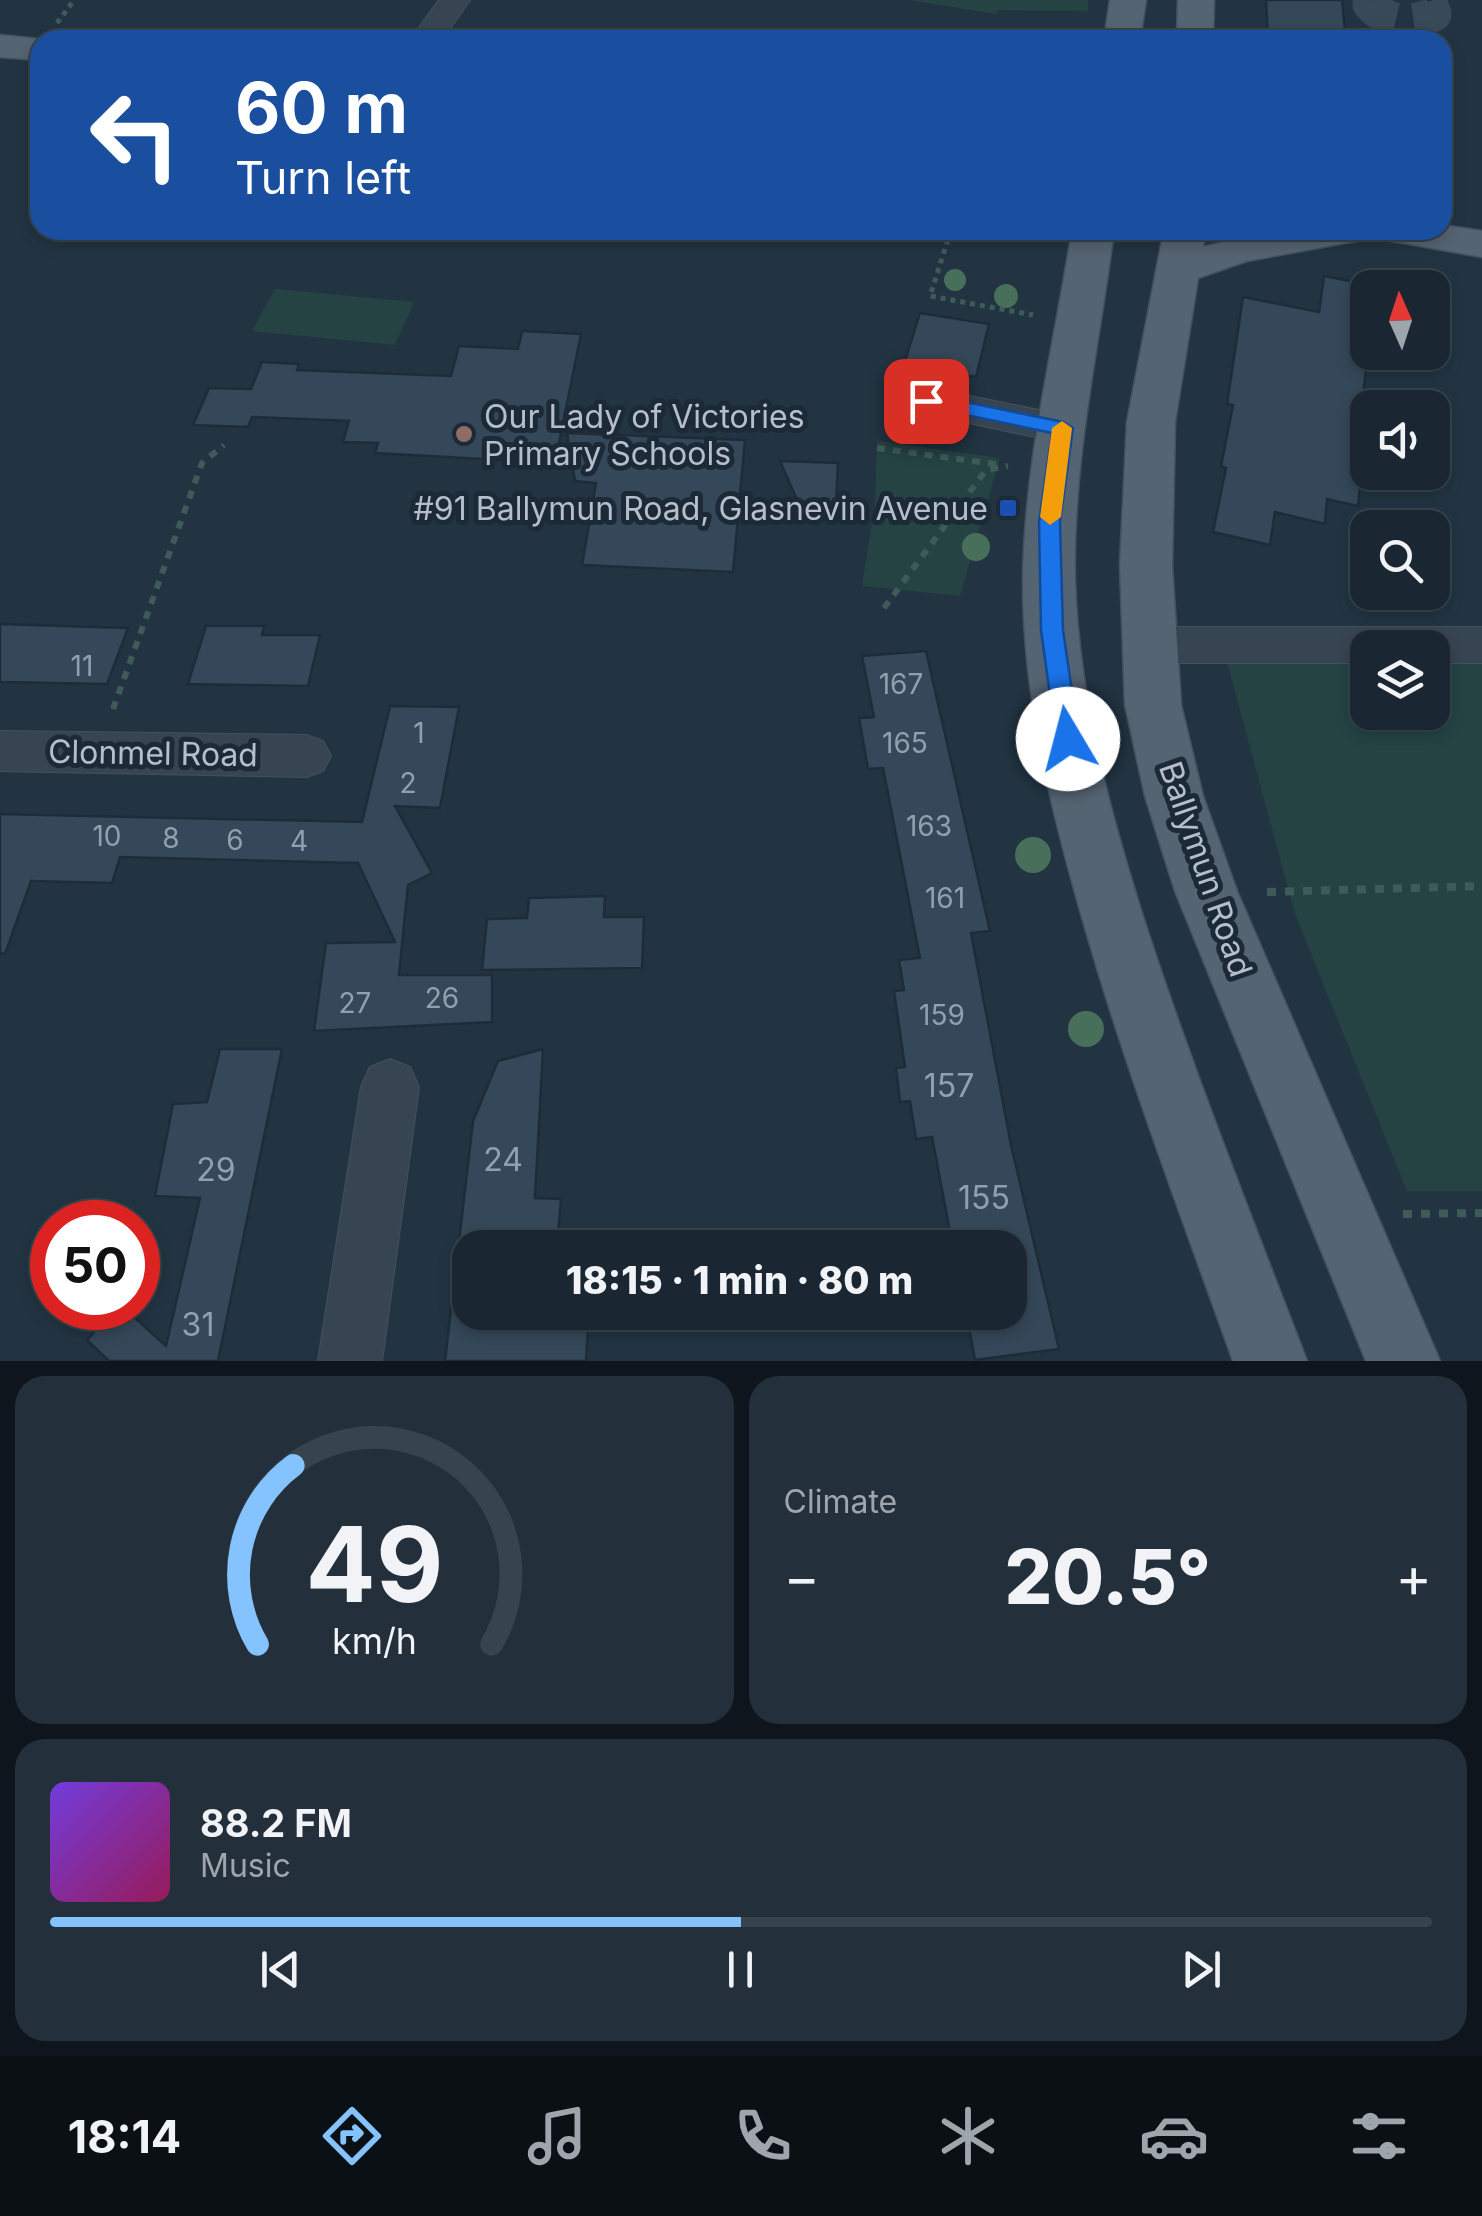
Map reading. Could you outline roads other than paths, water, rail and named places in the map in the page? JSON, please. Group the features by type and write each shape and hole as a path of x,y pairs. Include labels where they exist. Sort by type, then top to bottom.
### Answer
{"main road":[{"path":"1124,30 1128,0"},
{"path":"1195,30 1196,0"},
{"path":"0,46 30,41"},
{"path":"1452,238 1482,244"},
{"path":"1091,240 1050,522 1051,609 1072,757 1101,886 1167,1082 1270,1361"},
{"path":"1182,250 1238,249 1292,240"},
{"name":"Ballymun Road","path":"1182,250 1151,422 1148,645 1153,704 1174,796 1206,890 1403,1361"}],"street":[{"path":"434,30 456,0"},
{"path":"926,401 1063,428"},
{"path":"1148,645 1482,645"},
{"name":"Clonmel Road","path":"0,751 306,756"},
{"path":"350,1361 390,1088"}],"tunnel":[{"path":"1371,0 1377,11 1400,21 1434,14 1429,0"}],"place":[{"name":"Our Lady of Victories Primary Schools","path":"464,434"},
{"name":"#91 Ballymun Road, Glasnevin Avenue","path":"1008,508"}]}
